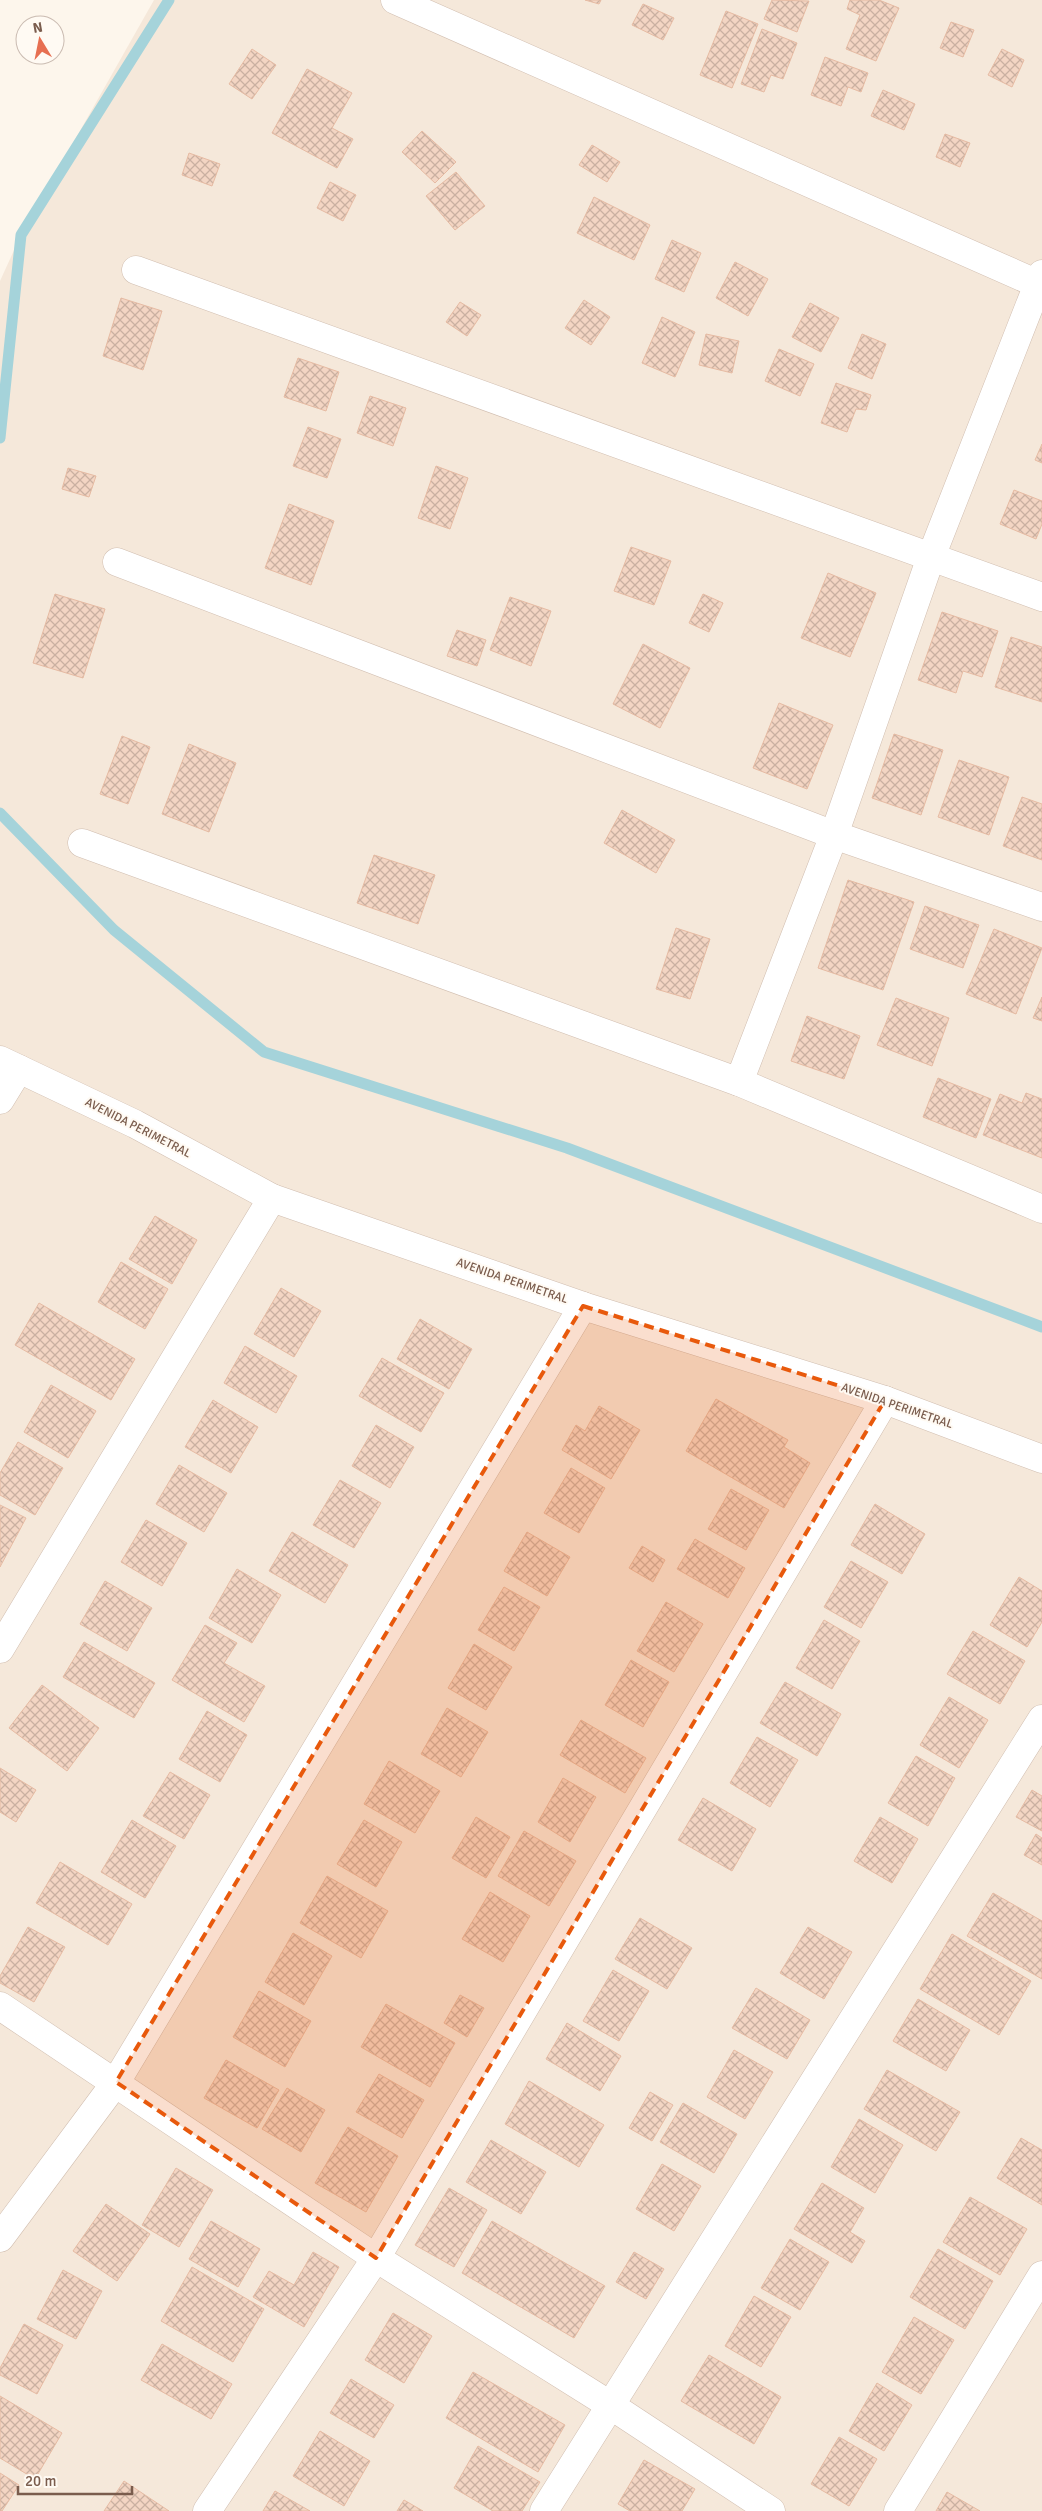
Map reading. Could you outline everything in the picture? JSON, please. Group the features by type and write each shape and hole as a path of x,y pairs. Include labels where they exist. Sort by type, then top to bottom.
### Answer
{"street":[{"path":"395,0 1040,279 931,557 834,835 739,1082"},
{"path":"136,270 1042,597"},
{"path":"117,562 834,835 1042,907"},
{"path":"82,843 739,1082 1042,1209"},
{"path":"0,1100 10,1064"},
{"name":"AVENIDA PERIMETRAL","path":"10,1064 135,1124 272,1198 583,1306 885,1400 1042,1460"},
{"path":"0,1650 272,1198"},
{"path":"0,2238 116,2082 583,1306"},
{"path":"207,2511 376,2258 885,1400"},
{"path":"544,2511 1042,1719"},
{"path":"0,2006 376,2258 610,2405 771,2511"},
{"path":"898,2511 1042,2275"}],"highlighted area":[{"path":"583,1306 885,1400 376,2258 116,2082"}],"shaded area":[{"path":"154,0 1042,0 1042,2511 0,2511 0,281 21,235"}],"building":[{"path":"585,0 601,0 599,4"},
{"path":"772,0 809,1 797,32 764,19"},
{"path":"850,0 879,0 899,8 876,61 846,49 860,15 847,9"},
{"path":"643,4 674,18 663,40 632,25"},
{"path":"726,11 758,24 732,88 700,75"},
{"path":"951,22 974,30 963,57 940,48"},
{"path":"762,29 797,43 783,79 771,75 764,92 741,84"},
{"path":"252,49 276,65 252,99 229,84"},
{"path":"1002,49 1024,60 1012,87 988,75"},
{"path":"825,57 868,73 861,92 848,87 841,106 811,95"},
{"path":"307,69 352,93 332,128 353,139 337,168 272,133"},
{"path":"883,90 915,104 904,130 871,116"},
{"path":"422,131 456,162 435,183 402,152"},
{"path":"945,134 970,143 960,167 936,157"},
{"path":"592,145 620,162 607,182 579,165"},
{"path":"189,153 220,164 212,186 182,175"},
{"path":"456,172 485,206 455,230 426,196"},
{"path":"330,182 356,195 343,221 317,208"},
{"path":"594,197 650,225 634,260 577,233"},
{"path":"672,240 701,253 684,292 655,279"},
{"path":"735,262 768,279 748,316 716,298"},
{"path":"121,298 162,311 143,370 103,356"},
{"path":"584,300 610,317 591,345 565,328"},
{"path":"460,302 481,315 467,336 446,322"},
{"path":"810,303 839,318 821,352 792,337"},
{"path":"662,317 695,332 675,377 642,363"},
{"path":"706,334 739,341 732,373 699,365"},
{"path":"862,334 886,344 872,379 848,368"},
{"path":"779,349 814,364 800,396 765,381"},
{"path":"298,358 339,372 326,411 284,397"},
{"path":"836,383 871,395 866,410 856,409 847,432 821,423"},
{"path":"370,396 406,408 393,446 357,433"},
{"path":"308,427 341,439 327,478 293,466"},
{"path":"1042,444 1042,463 1035,460"},
{"path":"436,466 468,478 450,529 418,518"},
{"path":"68,468 96,476 89,497 62,489"},
{"path":"1014,490 1042,501 1042,524 1036,539 1000,524"},
{"path":"289,504 334,521 311,585 265,568"},
{"path":"631,547 671,561 654,605 614,591"},
{"path":"828,573 876,593 850,657 801,638"},
{"path":"55,594 105,609 83,678 33,663"},
{"path":"703,594 723,603 709,632 689,623"},
{"path":"510,597 551,611 531,666 490,650"},
{"path":"942,612 998,631 982,677 963,671 956,693 918,680"},
{"path":"457,630 486,640 477,666 447,656"},
{"path":"1011,637 1042,647 1042,702 995,687"},
{"path":"643,644 690,668 660,728 613,704"},
{"path":"779,703 833,725 807,789 753,768"},
{"path":"894,734 943,750 921,815 872,798"},
{"path":"122,736 150,747 128,804 100,794"},
{"path":"189,744 236,763 209,832 162,814"},
{"path":"959,760 1009,777 989,835 938,817"},
{"path":"1022,797 1042,804 1042,860 1003,846"},
{"path":"622,810 675,840 656,873 604,843"},
{"path":"374,855 435,875 418,924 357,903"},
{"path":"848,880 914,902 883,990 818,968"},
{"path":"925,906 979,925 963,968 910,949"},
{"path":"676,928 710,939 690,999 656,989"},
{"path":"994,929 1042,948 1016,1014 966,994"},
{"path":"1042,997 1042,1021 1033,1018"},
{"path":"896,998 949,1018 932,1066 877,1045"},
{"path":"807,1016 860,1036 844,1079 791,1061"},
{"path":"938,1078 991,1099 976,1138 923,1117"},
{"path":"1026,1093 1042,1099 1042,1158 983,1135 1000,1094 1022,1103"},
{"path":"155,1216 197,1240 172,1284 129,1259"},
{"path":"121,1262 168,1289 145,1329 98,1302"},
{"path":"281,1288 321,1311 294,1357 254,1334"},
{"path":"39,1303 135,1359 111,1400 15,1345"},
{"path":"420,1319 472,1349 449,1389 397,1359"},
{"path":"245,1346 297,1376 276,1413 224,1383"},
{"path":"382,1358 444,1393 421,1432 359,1396"},
{"path":"51,1385 96,1411 68,1458 24,1432"},
{"path":"716,1399 788,1440 784,1447 810,1463 784,1508 686,1451"},
{"path":"213,1400 258,1427 231,1473 185,1447"},
{"path":"599,1406 640,1430 611,1479 562,1450 576,1425 585,1431"},
{"path":"376,1425 414,1447 390,1488 352,1466"},
{"path":"18,1442 63,1468 35,1515 0,1495 0,1473"},
{"path":"179,1465 227,1493 204,1532 156,1504"},
{"path":"571,1468 605,1488 579,1533 544,1513"},
{"path":"340,1480 381,1503 354,1548 313,1525"},
{"path":"731,1489 769,1510 746,1550 708,1529"},
{"path":"875,1504 925,1534 902,1574 851,1545"},
{"path":"0,1505 26,1518 0,1567"},
{"path":"146,1520 187,1543 162,1586 121,1562"},
{"path":"292,1532 348,1565 325,1603 269,1571"},
{"path":"527,1532 570,1557 547,1596 504,1571"},
{"path":"695,1539 745,1568 728,1598 677,1569"},
{"path":"642,1546 665,1560 653,1582 629,1568"},
{"path":"851,1561 888,1582 861,1628 824,1607"},
{"path":"237,1569 281,1595 252,1643 209,1618"},
{"path":"1019,1577 1042,1591 1042,1622 1027,1647 990,1625"},
{"path":"105,1581 152,1608 127,1651 80,1624"},
{"path":"504,1587 540,1607 514,1651 478,1630"},
{"path":"666,1602 703,1624 674,1672 637,1651"},
{"path":"824,1620 860,1641 832,1689 796,1668"},
{"path":"205,1625 237,1643 224,1663 265,1686 244,1722 172,1680"},
{"path":"973,1631 1025,1661 1000,1704 947,1674"},
{"path":"84,1642 155,1683 134,1718 63,1677"},
{"path":"474,1644 512,1667 486,1710 448,1688"},
{"path":"631,1660 669,1682 643,1727 605,1705"},
{"path":"785,1682 841,1714 817,1756 760,1723"},
{"path":"42,1685 99,1728 67,1771 9,1728"},
{"path":"949,1697 988,1720 959,1768 920,1745"},
{"path":"447,1708 488,1732 461,1777 421,1754"},
{"path":"207,1711 247,1735 220,1782 179,1759"},
{"path":"581,1720 646,1758 625,1793 560,1755"},
{"path":"757,1737 798,1760 770,1807 730,1783"},
{"path":"916,1756 955,1778 928,1826 888,1803"},
{"path":"389,1761 440,1791 415,1833 364,1804"},
{"path":"0,1768 36,1790 16,1822 0,1812"},
{"path":"170,1772 210,1795 184,1839 143,1816"},
{"path":"563,1778 596,1797 570,1842 538,1822"},
{"path":"1032,1790 1042,1796 1042,1831 1016,1817"},
{"path":"703,1798 756,1829 732,1871 678,1840"},
{"path":"476,1817 510,1837 486,1878 452,1858"},
{"path":"880,1817 918,1839 892,1883 854,1861"},
{"path":"132,1820 176,1846 145,1898 101,1872"},
{"path":"364,1820 402,1842 376,1887 337,1864"},
{"path":"524,1831 576,1861 549,1906 498,1876"},
{"path":"1036,1834 1042,1838 1042,1865 1024,1855"},
{"path":"60,1862 132,1904 108,1945 36,1903"},
{"path":"327,1876 388,1911 361,1958 300,1923"},
{"path":"490,1892 530,1916 503,1962 462,1939"},
{"path":"993,1893 1042,1921 1042,1979 967,1936"},
{"path":"640,1918 692,1948 667,1989 615,1959"},
{"path":"28,1927 65,1947 34,2002 0,1983 0,1976"},
{"path":"808,1927 852,1952 824,1999 780,1973"},
{"path":"293,1933 332,1956 304,2005 265,1982"},
{"path":"952,1934 1031,1981 999,2035 920,1989"},
{"path":"613,1970 649,1991 619,2041 583,2021"},
{"path":"756,1988 810,2020 787,2059 732,2028"},
{"path":"259,1991 311,2021 285,2067 233,2037"},
{"path":"460,1995 484,2008 467,2037 444,2023"},
{"path":"918,1999 970,2030 946,2071 893,2041"},
{"path":"386,2004 455,2043 430,2087 361,2047"},
{"path":"567,2023 621,2056 600,2091 546,2059"},
{"path":"734,2050 773,2072 745,2119 707,2097"},
{"path":"226,2060 279,2090 257,2128 204,2098"},
{"path":"887,2070 960,2112 936,2151 864,2109"},
{"path":"379,2074 424,2100 402,2138 356,2112"},
{"path":"529,2081 604,2125 579,2167 505,2124"},
{"path":"287,2088 325,2110 301,2152 262,2129"},
{"path":"650,2092 673,2105 652,2141 629,2128"},
{"path":"683,2103 737,2134 714,2173 660,2142"},
{"path":"859,2119 903,2145 875,2193 831,2167"},
{"path":"348,2127 398,2156 366,2212 315,2183"},
{"path":"1021,2138 1042,2150 1042,2205 997,2178"},
{"path":"491,2140 546,2172 521,2214 466,2182"},
{"path":"662,2164 701,2186 674,2231 636,2209"},
{"path":"176,2168 213,2190 179,2247 142,2225"},
{"path":"822,2183 864,2208 850,2232 865,2241 852,2263 794,2229"},
{"path":"449,2188 487,2210 454,2267 415,2245"},
{"path":"970,2197 1027,2229 1000,2275 943,2242"},
{"path":"106,2204 150,2234 117,2281 73,2251"},
{"path":"211,2221 260,2249 238,2287 189,2259"},
{"path":"492,2221 605,2286 574,2338 462,2273"},
{"path":"790,2239 829,2262 800,2310 761,2288"},
{"path":"938,2249 993,2281 965,2329 910,2297"},
{"path":"313,2252 339,2267 304,2327 253,2297 269,2271 294,2285"},
{"path":"634,2252 664,2269 646,2299 616,2282"},
{"path":"192,2267 264,2309 233,2362 161,2321"},
{"path":"63,2270 102,2291 76,2339 37,2319"},
{"path":"754,2296 791,2317 761,2367 725,2346"},
{"path":"393,2313 432,2336 404,2383 365,2360"},
{"path":"914,2317 954,2340 921,2394 882,2372"},
{"path":"24,2324 63,2345 37,2394 0,2375 0,2368"},
{"path":"162,2344 232,2384 211,2419 141,2380"},
{"path":"709,2355 781,2397 754,2444 681,2401"},
{"path":"473,2372 565,2425 538,2472 446,2418"},
{"path":"351,2379 394,2405 374,2438 330,2413"},
{"path":"877,2383 912,2405 884,2451 849,2431"},
{"path":"0,2396 62,2433 35,2479 0,2458"},
{"path":"320,2431 370,2461 344,2506 293,2476"},
{"path":"839,2437 877,2459 849,2506 811,2484"},
{"path":"478,2446 540,2482 522,2511 493,2511 454,2488"},
{"path":"644,2460 695,2489 682,2511 630,2511 618,2504"},
{"path":"0,2473 19,2485 2,2511 0,2511"},
{"path":"124,2481 169,2511 104,2511"},
{"path":"275,2491 310,2511 263,2511"},
{"path":"947,2492 980,2511 936,2511"},
{"path":"404,2500 423,2511 397,2511"}],"waterway":[{"path":"0,438 21,235 169,0"},
{"path":"0,813 114,930 264,1052 567,1148 1042,1327"}]}
